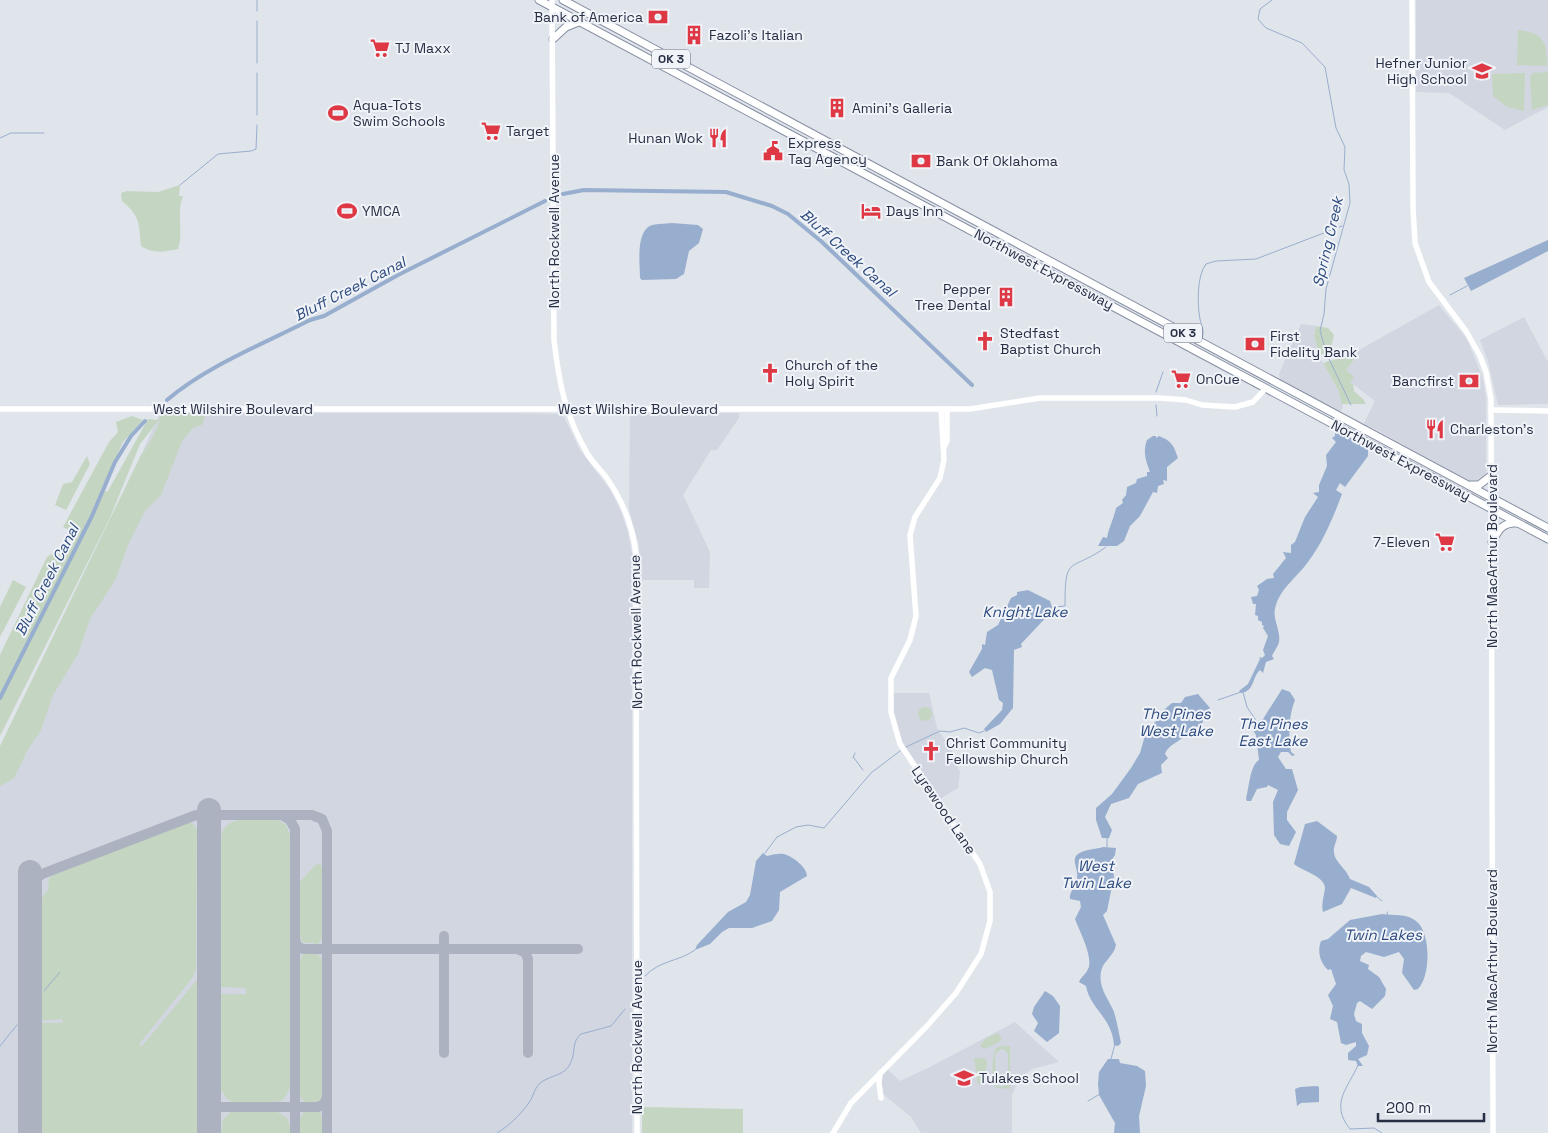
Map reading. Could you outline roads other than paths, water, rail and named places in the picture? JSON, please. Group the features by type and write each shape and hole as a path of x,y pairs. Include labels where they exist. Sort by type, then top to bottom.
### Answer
{"highway":[{"name":"Northwest Expressway","path":"539,0 553,3 581,21 1548,539"},
{"name":"Northwest Expressway","path":"563,0 1548,528"},
{"path":"552,39 566,27 581,21"},
{"path":"635,50 660,57 667,56"},
{"path":"661,64 665,61 686,67"},
{"path":"767,120 771,113"},
{"path":"828,154 853,161 896,184 919,192"},
{"path":"935,211 962,220 1009,245 1035,254"},
{"path":"1045,270 1072,278 1117,303 1127,303"},
{"path":"1266,388 1270,380"},
{"path":"1411,465 1415,457"},
{"path":"1468,485 1480,485 1492,475"},
{"path":"1492,542 1504,525 1519,523"}],"main road":[{"name":"North MacArthur Boulevard","path":"1412,0 1413,208 1415,243 1429,282 1466,331 1480,356 1488,377 1492,410 1493,1133"},
{"name":"North Rockwell Avenue","path":"553,3 554,340 565,409 588,454 613,487 624,506 632,529 636,555 637,1133"},
{"name":"West Wilshire Boulevard","path":"0,409 944,409 984,408 1040,398 1160,398 1186,400 1202,405 1235,407 1253,402 1266,388"},
{"name":"Lyrewood Lane","path":"833,1133 851,1103 938,1014 959,988 981,954 990,921 990,892 980,864 900,744 890,712 891,678 910,640 916,616 910,534 918,511 940,478 944,460 942,441 944,409"},
{"path":"1492,410 1548,411"},
{"path":"880,1072 881,1098"}],"water":[{"path":"672,223 698,225 703,229 699,243 689,251 684,274 676,279 642,280 640,278 640,244 644,232 653,225"},
{"path":"1548,240 1548,251 1471,291 1464,278"},
{"path":"1335,430 1368,448 1368,456 1345,487 1340,483 1336,490 1342,494 1323,538 1308,562 1278,599 1275,614 1279,642 1272,656 1274,659 1266,662 1263,673 1260,670 1257,673 1249,690 1241,693 1239,691 1248,684 1260,659 1259,657 1262,658 1265,655 1263,650 1268,636 1262,622 1255,615 1256,604 1253,604 1251,597 1257,596 1259,590 1257,586 1267,579 1274,578 1273,574 1286,558 1283,552 1291,553 1291,545 1295,542 1305,517 1318,497 1313,493 1319,492 1319,485 1327,466 1326,455 1336,442 1332,438 1335,436"},
{"path":"1156,436 1156,438 1159,436 1170,442 1178,458 1167,467 1167,481 1163,480 1164,484 1158,486 1157,493 1153,492 1140,516 1130,526 1124,541 1117,546 1098,546 1103,537 1107,538 1116,508 1123,503 1122,500 1126,495 1127,487 1136,483 1137,479 1147,476 1147,472 1150,472 1145,449 1147,440"},
{"name":"Knight Lake","path":"1028,590 1050,601 1053,610 1021,644 1022,647 1014,650 1013,708 1000,724 986,732 984,729 1002,710 1003,703 999,700 992,670 985,668 972,677 969,672 982,649 982,644 985,645 987,632 998,625 1011,598 1017,595 1017,592"},
{"name":"The Pines East Lake","path":"1282,689 1290,692 1295,700 1291,712 1289,732 1291,752 1295,755 1292,756 1288,752 1281,752 1278,757 1286,769 1292,769 1298,790 1287,812 1287,820 1296,832 1289,846 1280,844 1274,835 1273,802 1278,790 1268,785 1267,787 1257,789 1251,801 1246,799 1252,772 1259,760 1256,735 1250,725 1263,719"},
{"name":"The Pines West Lake","path":"1198,694 1210,708 1202,715 1203,722 1198,727 1192,726 1187,735 1167,750 1165,754 1168,758 1161,765 1162,773 1138,784 1129,798 1111,804 1105,817 1112,830 1109,838 1102,838 1096,820 1096,808 1112,794 1131,768 1140,753 1146,732 1158,719 1159,714 1172,703 1181,703 1185,697"},
{"path":"1317,821 1337,836 1334,848 1335,856 1350,879 1369,887 1377,896 1376,898 1351,888 1342,904 1323,912 1324,884 1317,877 1294,864 1305,824"},
{"name":"West Twin Lake","path":"1103,847 1116,848 1115,855 1111,861 1114,876 1107,911 1103,915 1116,945 1102,968 1100,978 1102,988 1114,1012 1121,1043 1118,1046 1114,1045 1109,1027 1088,994 1086,986 1079,982 1088,969 1089,958 1075,919 1081,907 1080,901 1070,899 1077,879 1075,858 1085,851"},
{"path":"763,853 767,856 782,854 791,857 805,869 807,876 780,892 779,910 772,921 752,928 729,928 710,944 695,950 697,945 728,912 746,902 750,895 756,861"},
{"name":"Twin Lakes","path":"1382,914 1404,916 1416,921 1421,927 1427,944 1427,965 1422,983 1418,989 1414,990 1402,973 1404,959 1399,952 1384,957 1366,952 1361,956 1360,961 1369,965 1368,969 1379,977 1386,989 1385,996 1372,1009 1360,1001 1357,1003 1354,1014 1356,1021 1362,1024 1362,1033 1369,1046 1367,1055 1358,1059 1363,1066 1358,1066 1356,1061 1348,1060 1348,1053 1356,1046 1356,1042 1346,1045 1341,1043 1337,1022 1330,1019 1333,1006 1328,995 1336,984 1331,969 1328,970 1321,960 1319,953 1320,945 1321,941 1328,939 1350,920"},
{"path":"1045,991 1053,996 1060,1006 1059,1033 1047,1042 1034,1031 1038,1023 1032,1014 1034,1007"},
{"path":"1108,1059 1119,1059 1120,1063 1137,1066 1145,1071 1146,1086 1139,1116 1140,1133 1114,1133 1115,1123 1099,1095 1098,1084 1099,1072"},
{"path":"1319,1087 1319,1102 1301,1103 1297,1106 1295,1089"}],"waterway":[{"path":"257,0 257,11"},
{"name":"Spring Creek","path":"1272,0 1260,9 1258,19 1266,28 1302,43 1325,67 1336,128 1345,147 1344,170 1349,184 1350,203 1326,289 1324,314 1320,331 1327,354"},
{"path":"257,21 257,63"},
{"path":"257,73 257,115"},
{"path":"180,185 218,154 256,149 257,125"},
{"path":"0,138 11,133 44,133"},
{"name":"Bluff Creek Canal","path":"563,194 584,190 726,192 772,206 788,214 822,242 972,385"},
{"name":"Bluff Creek Canal","path":"167,400 217,366 310,320 324,316 398,275 545,201"},
{"path":"1202,338 1203,330 1200,321 1198,290 1201,275 1206,264 1216,261 1256,259 1342,226"},
{"name":"Bluff Creek Canal","path":"1450,295 1467,286"},
{"name":"Spring Creek","path":"1329,359 1351,405"},
{"path":"1156,392 1163,372"},
{"path":"1156,405 1157,416"},
{"name":"Bluff Creek Canal","path":"0,698 92,516 115,462 131,436 145,421"},
{"path":"1053,607 1065,606 1066,578 1072,566 1106,547"},
{"name":"Spring Creek","path":"1218,700 1241,692"},
{"path":"1243,692 1247,707 1257,722"},
{"path":"906,747 940,731 950,732 964,728 979,733 984,731"},
{"path":"765,853 777,837 796,827 808,825 824,828 871,773 900,751"},
{"path":"853,758 855,753"},
{"path":"854,758 863,770"},
{"name":"Spring Creek","path":"1107,837 1107,848"},
{"path":"1376,896 1382,901"},
{"path":"1387,912 1388,916"},
{"path":"645,976 657,967 695,950"},
{"path":"44,991 60,972"},
{"path":"497,1133 521,1112 540,1083 566,1070 572,1058 576,1041 581,1034 611,1026 625,1009"},
{"path":"0,1046 17,1025"},
{"name":"Spring Creek","path":"1111,1059 1115,1044"},
{"path":"1358,1065 1346,1088 1341,1103 1344,1120 1350,1129 1374,1128 1382,1133"},
{"path":"1088,1101 1100,1094"}],"place":[{"name":"Bank of America","path":"658,17"},
{"name":"Fazoli's Italian","path":"694,35"},
{"name":"TJ Maxx","path":"380,48"},
{"name":"Hefner Junior High School","path":"1482,71"},
{"name":"Amini's Galleria","path":"837,108"},
{"name":"Aqua-Tots Swim Schools","path":"338,113"},
{"name":"Target","path":"491,131"},
{"name":"Hunan Wok","path":"718,138"},
{"name":"Express Tag Agency","path":"773,151"},
{"name":"Bank Of Oklahoma","path":"921,161"},
{"name":"YMCA","path":"347,211"},
{"name":"Days Inn","path":"871,211"},
{"name":"Pepper Tree Dental","path":"1006,297"},
{"name":"Stedfast Baptist Church","path":"985,341"},
{"name":"First Fidelity Bank","path":"1255,344"},
{"name":"Church of the Holy Spirit","path":"770,373"},
{"name":"OnCue","path":"1181,379"},
{"name":"Bancfirst","path":"1469,381"},
{"name":"Charleston's","path":"1435,429"},
{"name":"7-Eleven","path":"1445,542"},
{"name":"Christ Community Fellowship Church","path":"931,751"},
{"name":"Tulakes School","path":"964,1078"}]}
